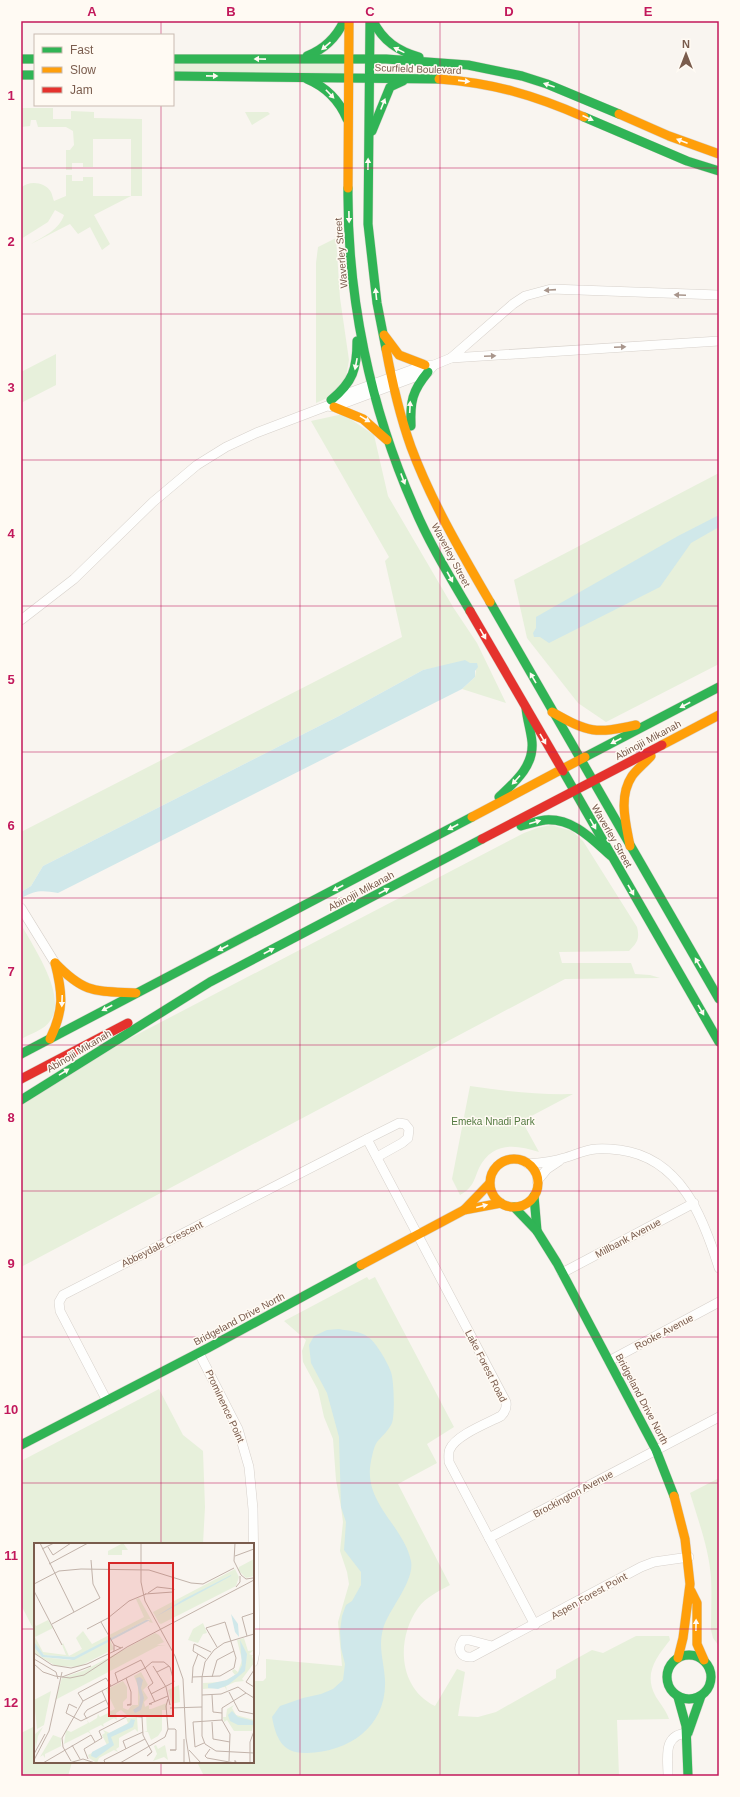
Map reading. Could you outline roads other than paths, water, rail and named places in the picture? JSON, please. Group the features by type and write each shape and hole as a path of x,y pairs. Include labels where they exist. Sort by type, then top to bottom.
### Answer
{"main road":[{"path":"299,59 319,52 334,39 344,21"},
{"name":"Waverley Street","path":"349,21 348,122 350,256 357,311 373,388 389,442 427,536 719,1042"},
{"name":"Waverley Street","path":"370,21 368,224 377,303 382,332 392,381 411,446 427,485 454,540 719,1000"},
{"path":"373,21 380,35 394,47 412,56 436,62"},
{"path":"21,59 34,59"},
{"name":"Scurfield Boulevard","path":"174,59 369,59 436,62 484,68 523,77 584,98 680,141 719,154"},
{"path":"21,75 34,75"},
{"name":"Scurfield Boulevard","path":"174,76 430,78 468,82 511,90 545,100 687,161 719,170"},
{"path":"302,77 320,84 333,96 345,114 348,122"},
{"path":"369,140 390,88 394,84 408,79"},
{"path":"357,311 358,360 353,376 343,391 331,404 361,416 372,424 389,442"},
{"path":"382,332 399,355 429,367 417,384 411,396 411,446"},
{"name":"Abinojii Mikanah","path":"21,1054 719,687"},
{"path":"487,809 519,777 531,756 532,741 527,724 526,708"},
{"path":"552,712 583,728 596,731 608,731 650,723"},
{"name":"Abinojii Mikanah","path":"21,1100 78,1063 168,1011 210,982 719,715"},
{"path":"630,846 624,808 625,790 630,778 636,770 661,745"},
{"path":"497,832 544,820 559,820 578,827 611,856"},
{"path":"55,963 72,979 84,987 103,991 137,993"},
{"path":"50,1039 58,1020 62,1003 61,986 55,963"},
{"path":"21,1079 210,982"},
{"path":"515,1159 528,1164 534,1171 538,1181 534,1196 522,1206 514,1207 501,1204 491,1192 489,1184 492,1171 502,1162 515,1159"},
{"name":"Bridgeland Drive North","path":"464,1210 489,1184"},
{"name":"Bridgeland Drive North","path":"534,1196 537,1231"},
{"name":"Bridgeland Drive North","path":"21,1444 199,1353 464,1210 501,1204"},
{"name":"Bridgeland Drive North","path":"514,1207 537,1231 562,1273 656,1450 675,1497 686,1540 689,1557 691,1591 697,1604 697,1644 706,1663"},
{"name":"Bridgeland Drive North","path":"678,1658 684,1640 687,1603 691,1591"},
{"path":"688,1776 688,1733 683,1710 678,1697 669,1687 666,1674 670,1664 678,1658 689,1655 719,1669"},
{"path":"688,1733 703,1695 710,1685 712,1678 706,1663"},
{"path":"678,1697 692,1699 719,1687"}],"street":[{"path":"451,358 513,304 525,296 539,291 551,289 719,295"},
{"path":"21,620 74,579 153,502 197,464 226,447 256,433 451,358 719,341"},
{"path":"21,908 55,963"},
{"name":"Abbeydale Crescent","path":"107,1401 60,1311 59,1302 63,1295 399,1123 405,1124 409,1129 408,1138 377,1157"},
{"path":"367,1139 418,1236"},
{"path":"528,1164 563,1158 597,1148 628,1151 657,1162 670,1172 682,1185 694,1204 719,1268"},
{"path":"538,1181 547,1169 563,1158"},
{"name":"Millbank Avenue","path":"562,1273 694,1204"},
{"name":"Lake Forest Road","path":"418,1236 506,1402 507,1406 505,1412 501,1416 458,1440 450,1449 449,1462 535,1625"},
{"name":"Rooke Avenue","path":"609,1361 719,1302"},
{"name":"Prominence Point","path":"199,1353 238,1429 249,1467 253,1510 253,1543"},
{"name":"Brockington Avenue","path":"489,1538 719,1417"},
{"name":"Aspen Forest Point","path":"492,1646 654,1562 689,1557"},
{"path":"668,1776 667,1748 670,1742 680,1733 688,1733"}],"water":[{"path":"719,515 719,527 691,543 660,587 549,643 540,637 534,637 533,633 536,628 536,617 678,536"},
{"path":"465,660 470,663 477,663 478,667 475,671 475,677 462,689 58,893 39,891 21,898 21,892 31,886 43,866 339,716 423,670"},
{"path":"339,1329 365,1335 375,1343 391,1372 394,1405 393,1419 389,1428 374,1448 370,1468 371,1482 374,1494 407,1549 411,1561 411,1569 405,1586 383,1629 381,1642 385,1680 384,1696 380,1711 373,1723 351,1742 338,1748 298,1753 286,1748 278,1738 272,1717 280,1706 303,1698 321,1694 333,1689 343,1680 345,1664 341,1648 340,1631 342,1616 346,1605 352,1601 361,1585 361,1572 344,1550 346,1522 341,1507 339,1437 327,1393 311,1363 309,1345 314,1336 327,1330"}],"park label":[{"name":"Emeka Nnadi Park","path":"493,1121"}]}
